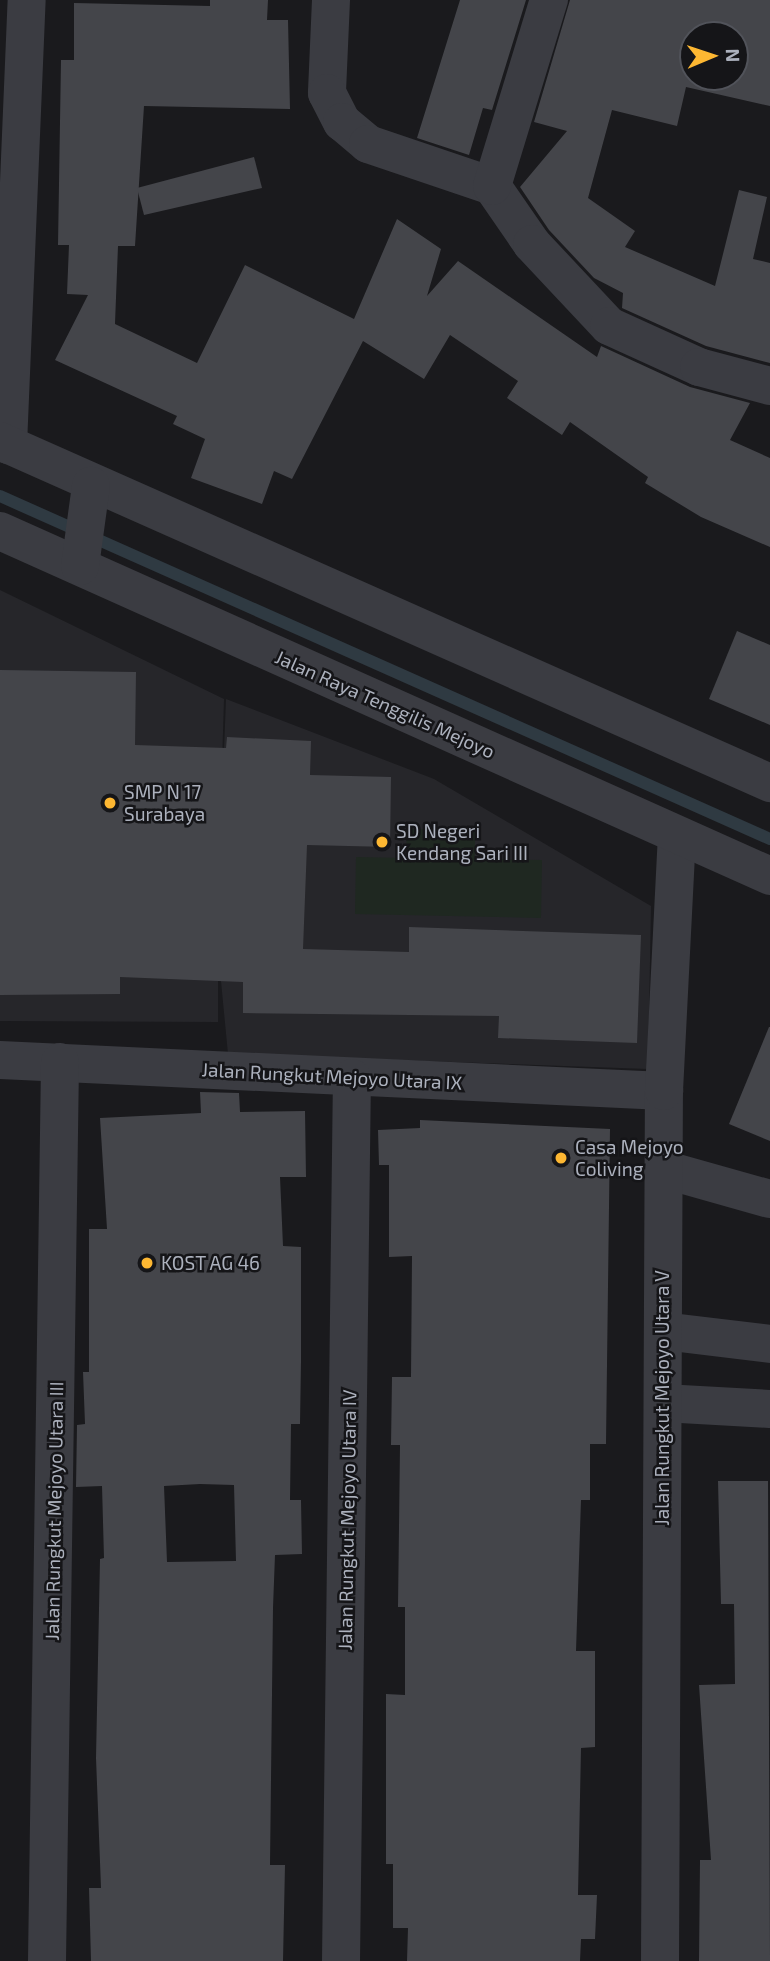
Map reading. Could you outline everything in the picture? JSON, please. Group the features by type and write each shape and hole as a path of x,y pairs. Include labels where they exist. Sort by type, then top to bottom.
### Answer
{"street":[{"path":"27,0 4,443 89,493 770,783"},
{"path":"331,0 327,93 342,122 368,144 492,186 532,244 609,326 699,367 770,386"},
{"path":"492,186 549,0"},
{"path":"81,560 89,493"},
{"name":"Jalan Raya Tenggilis Mejoyo","path":"0,531 81,560 770,876"},
{"name":"Jalan Rungkut Mejoyo Utara V","path":"660,1961 664,1091 677,835"},
{"name":"Jalan Rungkut Mejoyo Utara IX","path":"0,1060 664,1091"},
{"name":"Jalan Rungkut Mejoyo Utara III","path":"47,1961 60,1062"},
{"name":"Jalan Rungkut Mejoyo Utara IV","path":"341,1961 352,1078"},
{"path":"663,1169 770,1199"},
{"path":"663,1331 770,1344"},
{"path":"663,1403 770,1409"}],"shaded area":[{"path":"0,590 224,699 217,931 226,699 434,779 651,906 648,1069 228,1054 218,950 218,1022 0,1021"},
{"path":"407,829 475,830 475,859 542,860 541,918 355,914 356,857 406,858"}],"building":[{"path":"210,0 268,0 267,20 288,20 290,109 144,106 135,246 118,246 115,324 197,363 245,265 354,319 397,219 441,249 427,296 458,261 597,357 601,346 690,387 750,403 730,440 770,458 770,547 701,517 645,483 648,477 570,422 562,435 507,398 518,381 450,335 424,379 363,341 292,479 274,471 262,504 191,478 205,439 173,424 177,416 55,360 88,295 67,294 69,245 58,245 61,60 74,60 74,3 210,6"},
{"path":"460,0 526,0 492,110 483,108 469,155 417,138"},
{"path":"570,0 770,0 770,106 704,91 749,91 749,21 679,21 679,91 685,91 677,126 612,110 588,198 635,231 625,247 715,286 739,190 767,197 753,259 770,263 770,363 706,346 622,308 623,293 594,278 549,230 520,187 567,131 534,122"},
{"path":"254,157 262,188 144,215 137,188"},
{"path":"737,631 770,645 770,725 709,699"},
{"path":"0,670 136,672 135,745 226,748 227,737 311,741 310,775 391,777 390,847 307,845 303,949 409,952 409,927 641,935 637,1043 498,1038 499,1016 243,1013 243,982 120,977 120,994 0,995"},
{"path":"770,1027 770,1141 729,1124"},
{"path":"200,1092 239,1093 240,1112 305,1111 306,1177 280,1177 283,1246 301,1247 300,1424 291,1424 290,1500 301,1500 302,1554 275,1555 273,1608 270,1865 285,1865 283,1961 91,1961 89,1888 101,1888 96,1758 100,1559 104,1558 102,1486 76,1487 77,1425 85,1424 83,1372 89,1372 89,1229 107,1229 100,1118 201,1113","holes":["234,1485 236,1561 167,1562 164,1486"]},
{"path":"420,1120 610,1129 606,1444 590,1444 590,1500 581,1500 576,1651 595,1651 595,1747 581,1748 578,1895 597,1895 595,1939 581,1939 580,1961 407,1961 408,1928 393,1928 393,1864 386,1864 386,1694 405,1695 405,1607 398,1607 400,1445 391,1445 392,1377 411,1377 412,1256 389,1257 389,1165 379,1165 378,1130 420,1128"},
{"path":"718,1481 768,1481 770,1961 699,1961 700,1860 711,1860 699,1685 735,1684 734,1604 721,1604"}],"waterway":[{"path":"0,496 770,839"}],"place":[{"name":"SMP N 17 Surabaya","path":"110,803"},
{"name":"SD Negeri Kendang Sari III","path":"382,842"},
{"name":"Casa Mejoyo Coliving","path":"561,1158"},
{"name":"KOST AG 46","path":"147,1263"}]}
